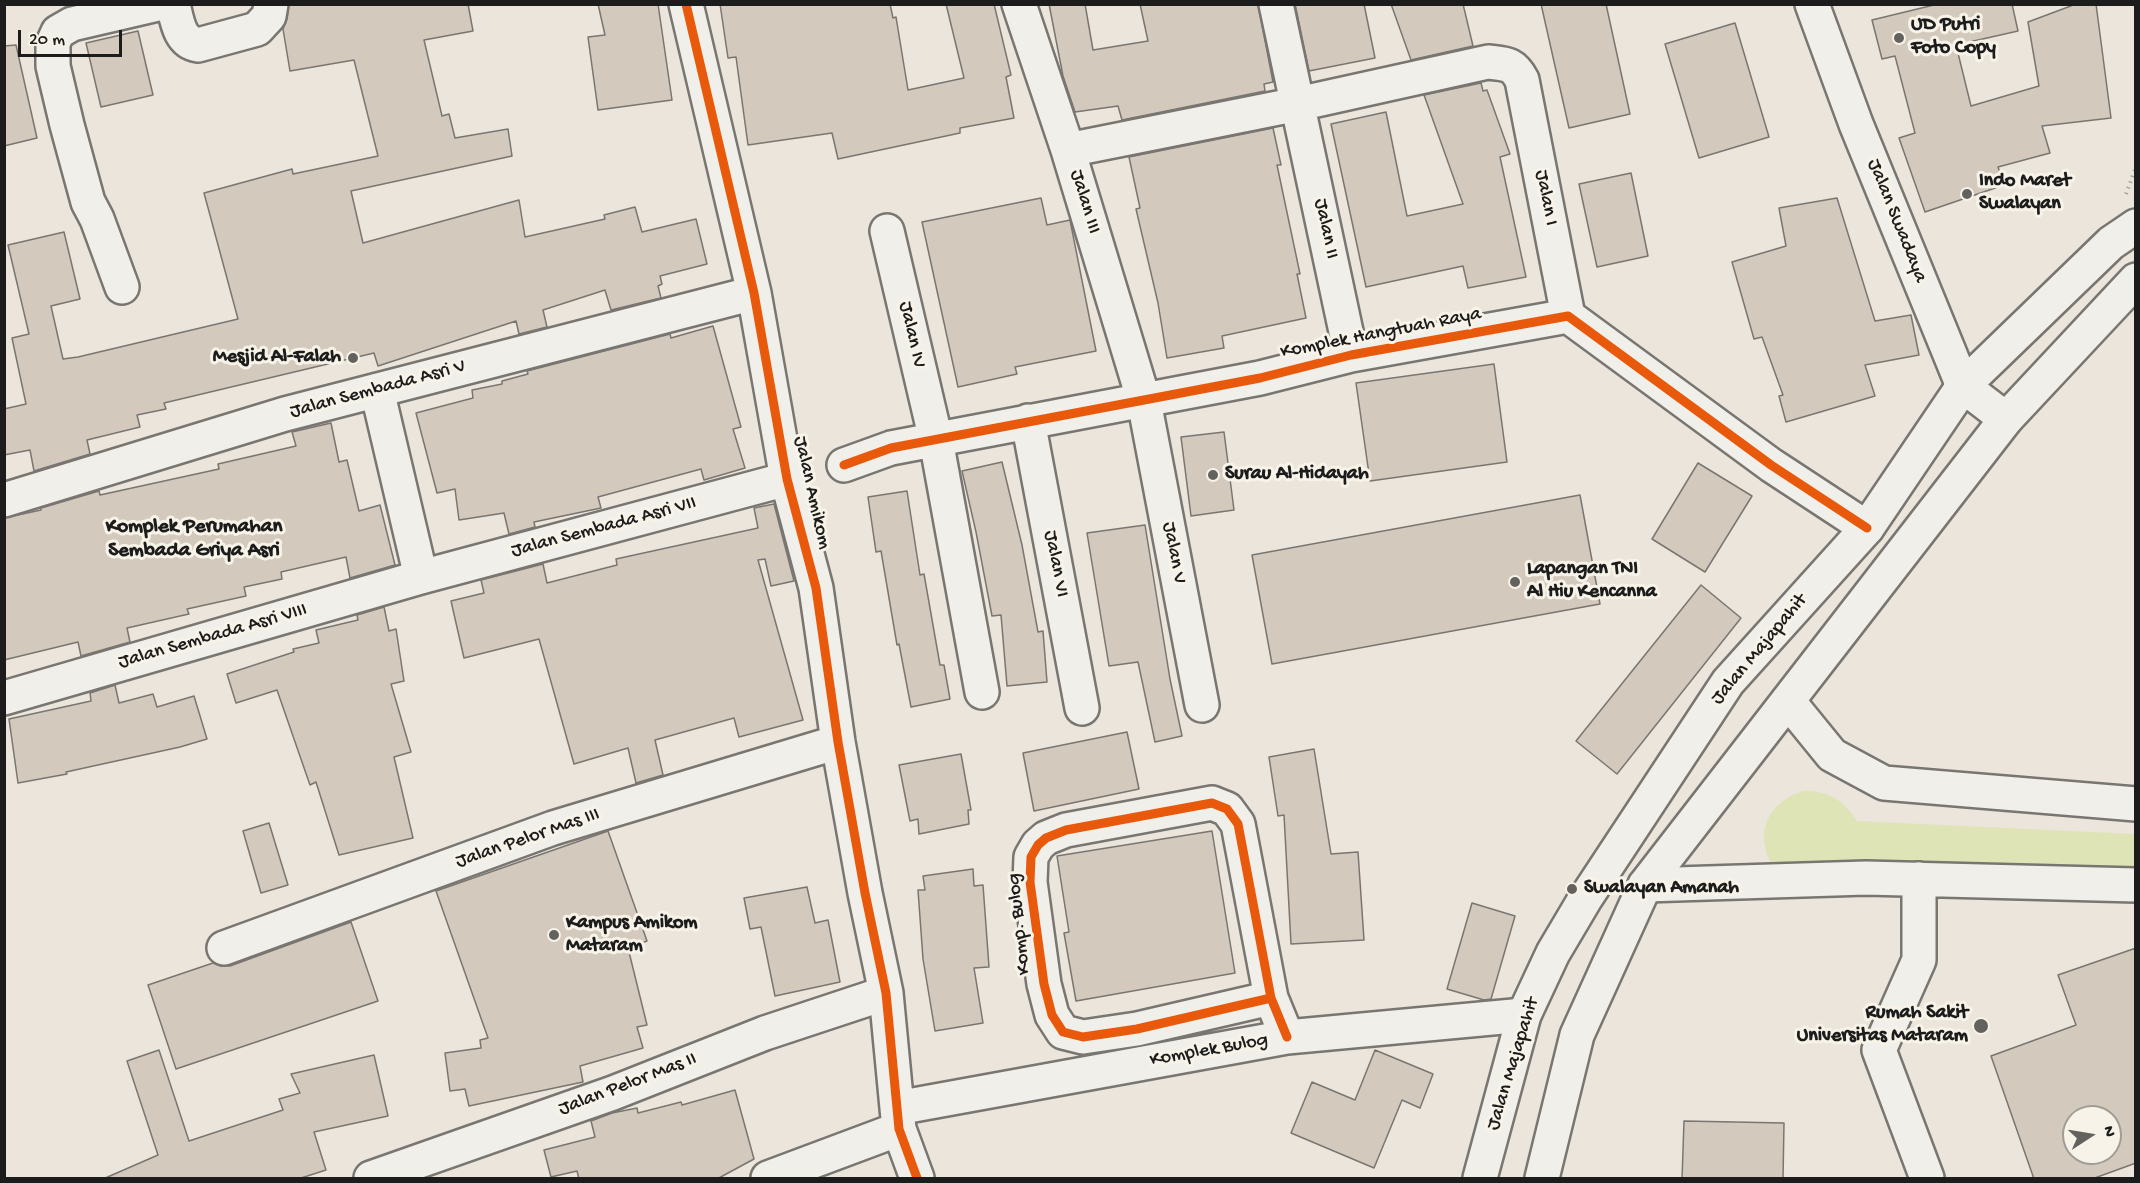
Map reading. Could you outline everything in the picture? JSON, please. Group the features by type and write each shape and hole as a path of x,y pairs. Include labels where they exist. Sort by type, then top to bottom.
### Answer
{"street":[{"path":"122,287 97,219 88,202 66,125 53,66 53,43 58,32 72,24 158,4"},
{"path":"173,4 184,38 190,44 198,45 257,29 269,16 271,4"},
{"name":"Jalan Amikom","path":"686,4 754,293 787,479 816,588 838,742 865,893 886,993 898,1119 917,1179"},
{"name":"Jalan III","path":"1019,4 1068,150 1144,400"},
{"name":"Jalan II","path":"1276,4 1351,355"},
{"name":"Jalan Swadaya","path":"1812,4 1856,124 1963,386"},
{"name":"Jalan I","path":"1298,104 1488,62 1505,64 1515,69 1521,80 1568,316"},
{"path":"1068,150 1298,104"},
{"name":"Jalan Majapahit","path":"1480,1179 1524,1015 1553,953 1585,899 1728,682 1867,528 1963,386 2110,243 2136,226"},
{"name":"Jalan IV","path":"887,231 936,440 982,692"},
{"path":"1542,1179 1577,1035 1645,885 2006,419 2136,280"},
{"name":"Jalan Sembada Asri V","path":"4,500 285,414 754,293"},
{"path":"1568,316 1771,465 1867,528"},
{"name":"Komplek Hangtuah Raya","path":"844,465 891,448 1260,378 1351,355 1568,316"},
{"path":"1963,386 2006,419"},
{"path":"377,390 421,576"},
{"name":"Jalan V","path":"1144,400 1202,705"},
{"name":"Jalan VI","path":"1028,421 1082,708"},
{"name":"Jalan Sembada Asri VII","path":"421,576 787,479"},
{"name":"Jalan Sembada Asri VIII","path":"4,698 421,576"},
{"path":"1788,701 1832,755 1884,783 2136,804"},
{"name":"Jalan Pelor Mas III","path":"224,948 553,828 838,742"},
{"name":"Komp. Bulog","path":"1271,998 1137,1029 1083,1037 1064,1032 1052,1015 1044,984 1030,882 1031,857 1038,845 1046,838 1066,830 1212,802 1227,809 1238,824 1271,998 1287,1037"},
{"path":"1645,885 1866,878 2136,885"},
{"path":"1919,879 1919,960 1880,1050 1927,1179"},
{"name":"Jalan Pelor Mas II","path":"371,1179 613,1093 765,1033 886,993"},
{"name":"Komplek Bulog","path":"768,1179 898,1119 1287,1037 1524,1015"}],"green space":[{"path":"1803,791 1820,792 1834,798 1847,807 1857,821 2135,834 2135,879 1777,873 1765,848 1766,824 1779,805 1789,797"}],"building":[{"path":"289,4 468,4 473,31 424,40 442,116 449,114 455,138 508,129 512,156 351,191 363,243 519,200 525,237 605,219 604,215 635,207 642,232 696,219 707,264 660,276 662,284 658,286 661,298 611,310 605,290 543,310 547,327 519,334 516,321 378,366 374,353 164,403 166,409 137,415 140,427 87,440 90,454 34,471 30,450 4,455 4,409 26,404 12,338 29,334 8,245 64,232 80,299 51,306 63,359 238,319 204,193 292,169 293,174 378,156 354,60 290,71 283,29"},
{"path":"598,4 658,4 672,100 598,110 588,37 605,35"},
{"path":"720,4 890,4 893,18 896,17 908,90 964,78 946,4 994,4 1011,75 1006,77 1014,118 960,128 960,133 838,159 832,133 748,145 736,57 728,58"},
{"path":"1049,4 1085,4 1093,50 1148,41 1140,4 1258,4 1273,82 1264,84 1265,91 1122,120 1118,106 1075,112 1063,76"},
{"path":"1295,4 1364,4 1375,58 1309,71"},
{"path":"1391,4 1463,4 1473,46 1411,60"},
{"path":"1541,4 1606,4 1630,114 1569,128"},
{"path":"1938,4 2012,4 2018,31 1956,45 1971,106 2039,86 2028,22 2076,4 2096,4 2111,118 2042,126 2050,153 1998,167 2004,185 1925,212 1899,138 1915,133 1895,56 1882,59 1872,20"},
{"path":"1735,23 1769,137 1699,158 1665,44"},
{"path":"138,31 153,95 101,107 86,43"},
{"path":"16,45 37,138 4,146 4,46"},
{"path":"1481,83 1483,91 1487,90 1510,154 1500,157 1526,277 1468,288 1463,266 1366,287 1331,124 1386,112 1407,216 1463,204 1424,95"},
{"path":"1273,128 1281,165 1277,165 1300,274 1297,274 1306,318 1222,336 1224,348 1167,358 1158,303 1136,209 1140,208 1129,157"},
{"path":"1631,173 1648,256 1597,267 1579,184"},
{"path":"1041,198 1047,225 1070,220 1096,351 1015,367 1017,374 958,387 922,222"},
{"path":"1837,198 1875,321 1911,315 1919,355 1865,365 1875,396 1786,422 1779,396 1783,395 1762,337 1754,339 1732,262 1786,246 1779,208"},
{"path":"713,326 741,427 733,429 745,468 704,480 701,469 598,497 601,508 534,522 535,527 509,534 504,513 459,520 455,489 437,493 416,413 473,398 472,390 502,384 502,381 528,374 527,371 670,334 671,338"},
{"path":"1494,364 1507,462 1370,481 1356,383"},
{"path":"331,423 339,462 347,460 359,511 380,505 395,565 350,578 346,557 281,572 282,579 244,587 246,596 187,609 189,614 127,628 130,642 81,656 78,642 4,660 4,518 41,510 41,508 99,491 100,495 219,469 218,464 296,446 292,432"},
{"path":"1224,432 1234,510 1191,516 1181,437"},
{"path":"1002,462 1022,545 1038,632 1043,631 1047,682 1007,686 1001,615 992,616 962,471"},
{"path":"1698,463 1752,496 1705,572 1652,539"},
{"path":"907,491 920,575 924,574 940,665 944,665 950,699 911,707 899,644 897,645 881,551 876,552 868,497"},
{"path":"1580,495 1600,604 1272,664 1252,555"},
{"path":"774,504 794,581 771,586 765,559 758,560 803,720 739,737 734,718 655,740 663,775 636,783 628,748 574,764 539,639 464,658 451,601 484,593 481,580 543,564 547,583 617,565 616,559 758,528 754,508"},
{"path":"1145,525 1170,679 1182,736 1155,742 1138,662 1109,666 1087,533"},
{"path":"1701,585 1741,618 1617,774 1576,741"},
{"path":"384,607 389,631 396,629 404,681 391,684 411,752 394,757 413,838 339,855 316,782 310,785 277,690 236,703 227,674 294,652 293,649 319,643 316,630 358,620 357,615"},
{"path":"115,685 119,703 153,694 157,707 194,696 207,739 66,772 67,774 18,783 9,719 91,701 90,693"},
{"path":"1127,732 1139,789 1034,811 1023,753"},
{"path":"1314,749 1331,854 1358,852 1364,940 1291,944 1284,815 1278,816 1269,757"},
{"path":"961,754 971,810 968,810 969,824 919,834 918,819 910,821 899,765"},
{"path":"269,823 288,885 261,893 243,831"},
{"path":"608,831 647,941 628,948 647,1025 637,1027 643,1048 580,1066 583,1082 469,1106 465,1089 450,1091 445,1053 481,1048 480,1040 488,1038 436,891"},
{"path":"1212,831 1235,973 1076,1001 1064,933 1069,932 1057,856"},
{"path":"973,869 974,886 983,885 989,967 974,968 983,1023 935,1031 923,959 918,890 925,890 923,876"},
{"path":"807,887 815,923 828,920 840,982 775,996 761,927 750,929 744,898"},
{"path":"1472,903 1515,916 1491,999 1484,1000 1447,989"},
{"path":"351,922 378,1001 176,1069 148,985 213,963 230,966"},
{"path":"2136,948 2136,1163 2092,1179 2034,1179 1991,1056 2076,1025 2058,975"},
{"path":"159,1050 189,1141 283,1110 279,1099 300,1093 291,1074 374,1055 388,1116 314,1132 326,1170 298,1179 103,1179 158,1155 127,1061"},
{"path":"1375,1050 1433,1074 1420,1108 1402,1100 1374,1168 1291,1133 1312,1082 1355,1100"},
{"path":"735,1090 754,1159 717,1179 579,1179 577,1171 551,1177 544,1150 595,1137 591,1121 612,1113 637,1108 638,1113 681,1102 682,1105"},
{"path":"1684,1121 1784,1123 1783,1179 1682,1179"}],"cycle path":[{"path":"686,4 754,293 787,479 816,588 838,742 865,893 886,993 899,1129 917,1178"},
{"path":"844,465 891,448 1260,378 1351,355 1568,316 1771,465 1867,528"},
{"path":"1271,998 1137,1029 1083,1037 1063,1032 1052,1015 1044,984 1030,882 1031,857 1038,845 1046,838 1066,830 1212,803 1227,809 1238,824 1271,998 1287,1037"}],"place":[{"name":"UD Putri Foto Copy","path":"1899,38"},
{"name":"Indo Maret Swalayan","path":"1967,194"},
{"name":"Mesjid Al-Falah","path":"353,358"},
{"name":"Surau Al-Hidayah","path":"1213,475"},
{"name":"Lapangan TNI Al Hiu Kencanna","path":"1515,582"},
{"name":"Swalayan Amanah","path":"1572,889"},
{"name":"Kampus Amikom Mataram","path":"554,935"},
{"name":"Rumah Sakit Universitas Mataram","path":"1981,1026"}],"district":[{"name":"Komplek Perumahan Sembada Griya Asri","path":"194,540"}]}
